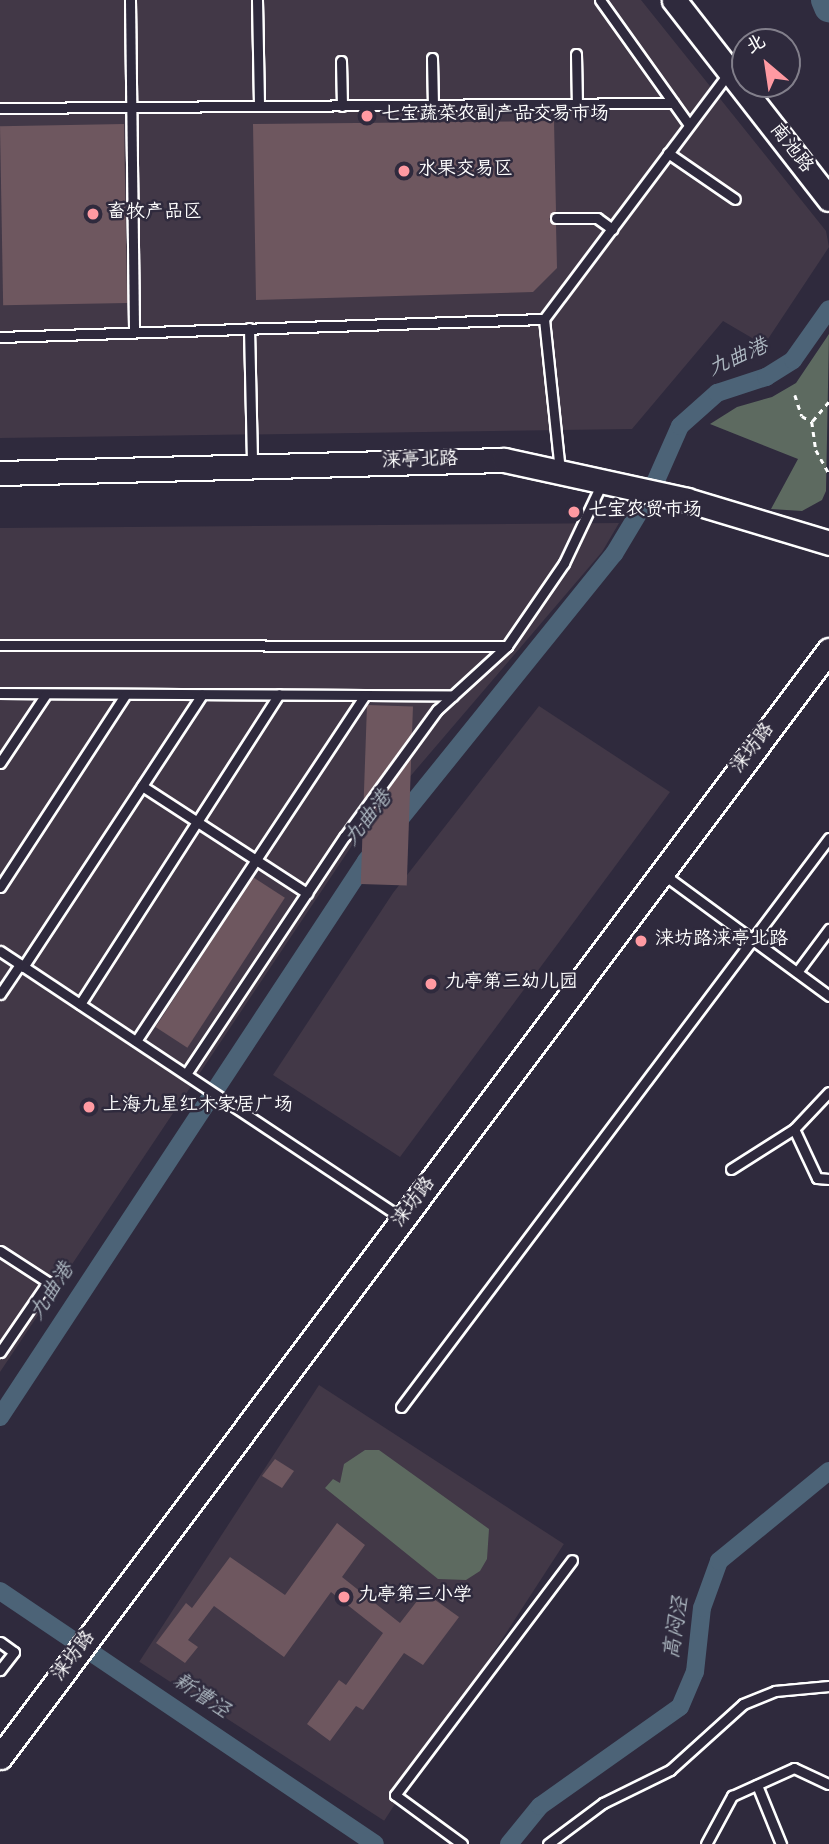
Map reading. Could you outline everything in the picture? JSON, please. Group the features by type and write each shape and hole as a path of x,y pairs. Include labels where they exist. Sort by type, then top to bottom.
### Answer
{"street":[{"name":"南池路","path":"674,0 731,61"},
{"name":"南池路","path":"694,0 731,58"},
{"name":"南池路","path":"758,98 829,199"},
{"name":"南池路","path":"769,98 829,176"},
{"name":"涞亭北路","path":"0,473 505,460 687,500 829,543"},
{"name":"涞坊路","path":"0,1757 829,650"}],"lane":[{"path":"130,0 134,332"},
{"path":"257,0 259,106"},
{"path":"600,0 689,125"},
{"path":"576,54 577,104"},
{"path":"432,58 433,105"},
{"path":"341,61 342,106"},
{"path":"560,472 544,319 689,125 731,77"},
{"path":"0,108 673,103"},
{"path":"668,153 735,199"},
{"path":"556,218 597,218 612,229"},
{"path":"0,337 544,319"},
{"path":"249,328 252,467"},
{"path":"189,1076 307,893 437,710 507,646 564,563 612,484"},
{"path":"0,645 507,646"},
{"path":"0,694 453,695"},
{"path":"0,763 46,694"},
{"path":"0,887 126,694"},
{"path":"0,994 22,966 201,694"},
{"path":"80,1004 279,694"},
{"path":"136,1041 365,695"},
{"path":"142,786 307,893"},
{"path":"401,1407 829,838"},
{"path":"662,873 829,996"},
{"path":"797,972 829,929"},
{"path":"0,951 404,1218"},
{"path":"731,1168 794,1129 829,1092"},
{"path":"794,1129 817,1178 829,1179"},
{"path":"0,1251 48,1282 0,1352"},
{"path":"462,1844 395,1795 572,1560"},
{"path":"0,1642 14,1652 0,1670"},
{"path":"548,1844 603,1803 670,1770 743,1704 775,1691 829,1686"},
{"path":"706,1844 733,1796 794,1768 829,1784"},
{"path":"757,1785 781,1844"}],"path":[{"path":"795,395 802,416 812,422"},
{"path":"829,402 812,422 816,450 829,473"}],"shaded area":[{"name":"七宝蔬菜农副产品交易市场","path":"0,0 641,0 826,231 829,247 764,345 723,321 632,429 0,438"},
{"name":"上海九星红木家居广场","path":"619,523 602,552 355,841 0,1372 0,528"},
{"name":"九亭第三幼儿园","path":"539,706 670,792 400,1157 273,1075 393,893"},
{"name":"九亭第三小学","path":"319,1385 564,1544 384,1821 139,1662"}],"green space":[{"path":"829,334 826,491 822,500 802,511 771,509 798,459 710,424 737,407 772,397 796,383"},
{"path":"365,1450 379,1450 489,1529 487,1559 480,1571 466,1580 438,1579 325,1488 333,1479 340,1483 344,1464"}],"building":[{"name":"水果交易区","path":"554,121 556,211 549,219 556,225 557,268 533,292 256,300 253,124"},
{"path":"124,124 127,303 3,305 0,126"},
{"path":"367,705 413,707 407,885 361,884"},
{"path":"253,877 285,898 187,1048 156,1027"},
{"path":"275,1459 294,1471 282,1488 262,1476"},
{"path":"337,1523 365,1545 342,1577 400,1623 424,1592 459,1617 423,1665 404,1653 363,1710 356,1706 330,1741 307,1724 339,1680 346,1685 383,1633 331,1592 284,1657 214,1606 188,1640 198,1647 185,1663 156,1643 186,1603 192,1608 230,1557 285,1595"}],"waterway":[{"path":"826,0 829,7"},
{"name":"九曲港","path":"0,1417 366,861 614,554 650,494 680,426 717,393 766,377 793,360 829,309"},
{"name":"高闷泾","path":"509,1844 540,1806 680,1707 695,1672 702,1608 719,1561 829,1471"},
{"name":"新漕泾","path":"0,1591 375,1844"}],"place":[{"name":"七宝蔬菜农副产品交易市场","path":"367,116"},
{"name":"水果交易区","path":"404,171"},
{"name":"畜牧产品区","path":"93,214"},
{"name":"七宝农贸市场","path":"574,512"},
{"name":"涞坊路涞亭北路","path":"641,941"},
{"name":"九亭第三幼儿园","path":"431,984"},
{"name":"上海九星红木家居广场","path":"89,1107"},
{"name":"九亭第三小学","path":"344,1597"}]}
